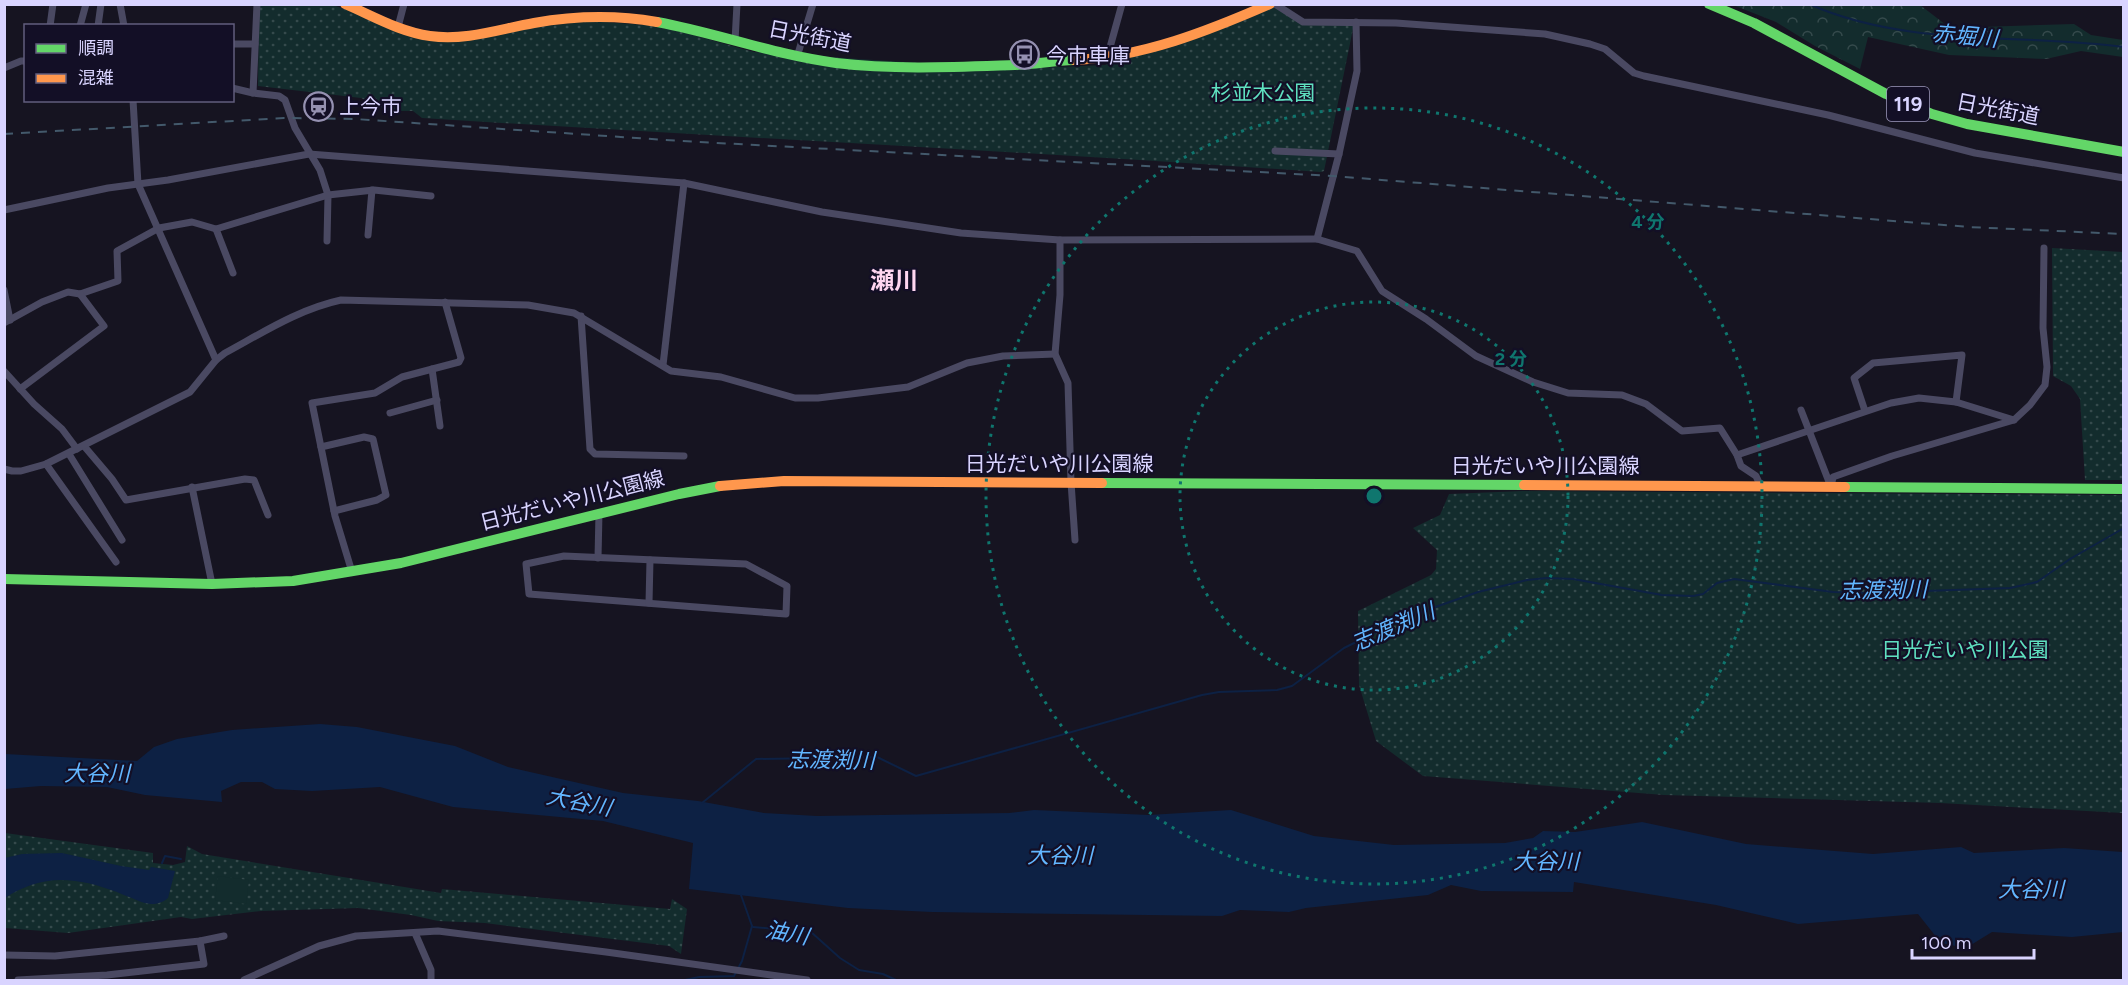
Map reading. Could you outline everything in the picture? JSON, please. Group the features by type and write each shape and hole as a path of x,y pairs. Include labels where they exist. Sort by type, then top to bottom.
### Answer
{"main road":[{"name":"日光街道","path":"345,4 398,27 431,36 454,37 548,21 626,19 689,28 797,57 864,65 1018,65 1029,62 1107,58 1142,50 1202,31 1270,4"},
{"name":"日光街道","path":"1710,4 1754,22 1886,94 1932,114 1979,126 2124,152"},
{"name":"日光だいや川公園線","path":"4,579 212,584 293,581 401,563 696,490 776,482 2124,489"}],"street":[{"path":"50,24 53,4"},
{"path":"81,24 86,4"},
{"path":"98,24 101,4"},
{"path":"120,4 123,24"},
{"path":"253,93 257,4"},
{"path":"398,27 404,4"},
{"path":"735,41 737,4"},
{"path":"797,57 813,4"},
{"path":"1107,58 1122,4"},
{"path":"1275,4 1304,22 1396,23 1545,34 1605,49 1634,73 1644,76 1828,115 1975,153 2124,178"},
{"path":"1317,239 1357,71 1356,22"},
{"path":"234,44 255,44"},
{"path":"4,68 24,61"},
{"path":"234,88 279,96 285,100 295,128 320,170 328,195 327,241"},
{"path":"132,102 138,184 216,360"},
{"path":"1275,151 1339,154"},
{"path":"4,210 108,188 309,154 684,183 822,212 949,232 1060,240 1317,239 1357,251 1382,291 1426,319 1476,356 1533,382 1568,393 1622,395 1646,404 1682,431 1720,429 1737,455 1741,466 1756,476 1761,487"},
{"path":"663,365 684,183"},
{"path":"368,235 372,190"},
{"path":"4,290 7,322 42,302 68,292 80,294 118,281 117,251 159,228 192,222 216,229 328,195 372,190 431,196"},
{"path":"216,229 233,273"},
{"path":"1060,240 1060,295 1055,354 1068,383 1075,540"},
{"path":"1831,487 1833,477 1892,456 2014,420 2030,405 2045,386 2047,367 2043,328 2044,248"},
{"path":"20,389 104,326 80,294"},
{"path":"4,469 21,471 69,454 190,392 216,360 225,353 285,320 322,304 341,300 528,304 574,313 671,371 721,377 795,398 818,398 908,387 967,363 1003,356 1055,354"},
{"path":"352,572 334,511 312,403 375,393 402,377 459,362 461,358 445,302"},
{"path":"581,316 590,448 595,454 684,456"},
{"path":"1865,411 1854,378 1873,363 1962,355 1956,402"},
{"path":"432,369 440,426"},
{"path":"4,371 34,404 112,479 126,500 245,479 254,480 268,515"},
{"path":"1737,455 1865,411 1919,398 1956,402 2014,420"},
{"path":"390,413 437,400"},
{"path":"1801,410 1831,487"},
{"path":"321,447 363,437 373,439 386,495 377,500 334,511"},
{"path":"69,454 122,540"},
{"path":"46,464 116,562"},
{"path":"192,487 212,584"},
{"path":"598,558 599,513"},
{"path":"564,556 650,560 746,564 787,586 786,614 529,594 526,564 564,556"},
{"path":"649,603 650,560"},
{"path":"243,981 290,958 356,936 454,932 745,970 807,981"},
{"path":"415,933 431,970 431,981"},
{"path":"4,955 55,956 200,941 224,936"},
{"path":"18,981 107,978 204,964 200,941"}],"green space":[{"name":"杉並木公園","path":"259,5 333,5 427,39 591,21 660,26 754,52 1008,69 1105,65 1273,6 1303,25 1354,24 1324,171 1321,172 422,118 413,111 389,111 361,98 258,86"},
{"path":"1733,5 1920,5 1950,28 2074,24 2091,35 2123,40 2123,57 2081,51 2046,59 1949,55 1868,37 1860,69 1815,46 1776,22"},
{"path":"2052,248 2123,252 2123,480 2085,480 2080,399 2071,386 2053,376"},
{"name":"日光だいや川公園","path":"1523,491 2123,495 2123,813 1940,803 1664,795 1423,776 1376,741 1359,685 1358,611 1431,575 1436,569 1437,550 1413,528 1440,515 1449,494"},
{"path":"5,833 153,853 153,863 173,865 185,862 187,846 202,854 441,893 442,889 670,909 672,899 687,909 681,954 669,946 485,923 438,921 358,908 261,911 192,919 181,917 68,933 5,928"},
{"path":"218,876 249,880 246,904 215,900"}],"water":[{"name":"大谷川","path":"320,724 357,727 455,746 508,767 623,793 698,801 764,813 817,816 1009,813 1034,810 1149,815 1231,810 1314,836 1394,845 1505,843 1533,838 1543,831 1575,832 1642,822 1746,844 1873,854 1961,847 1974,853 2064,848 2123,852 2123,932 2072,937 1992,932 1966,948 1941,943 1918,914 1798,924 1716,905 1574,882 1573,892 1481,891 1451,885 1428,895 1306,908 1289,912 1240,910 1222,916 932,912 848,908 689,889 693,843 603,821 453,807 380,787 312,791 275,789 262,782 241,782 221,791 222,802 145,795 107,787 41,786 5,789 5,754 137,761 154,747 177,739 232,730"},
{"path":"62,853 121,866 175,871 168,898 162,902 148,904 96,885 57,880 30,885 5,898 5,858 22,854"}],"waterway":[{"name":"赤堀川","path":"1809,4 1847,18 1925,33 2124,47"},
{"name":"志渡渕川","path":"702,803 756,759 877,757 916,776 1202,695 1219,692 1277,690 1292,686 1344,648 1407,617 1478,592 1527,580 1573,579 1662,595 1693,596 1703,594 1717,583 1734,579 1833,592 1869,593 2010,588 2037,582 2070,559 2124,528"},
{"path":"162,863 165,856 181,859"},
{"name":"油川","path":"741,895 752,926"},
{"path":"685,980 699,977 734,976 742,961 752,926"},
{"name":"油川","path":"753,927 811,932 840,958 859,970 883,974 896,980"}],"railway":[{"path":"4,134 284,118 355,119 681,141 1333,176 1969,227 2124,234"}],"traffic: fast":[{"path":"1709,4 1754,23 1886,94 1932,114 1967,124 2124,152"},
{"path":"657,22 791,55 836,63 948,67 1074,60"},
{"path":"1102,483 1524,485"},
{"path":"4,579 212,584 293,581 401,563 679,494 720,486"},
{"path":"1845,487 2124,489"}],"traffic: slow":[{"path":"345,4 408,31 443,37 470,36 564,19 611,17 657,22"},
{"path":"1074,60 1125,54 1175,41 1270,4"},
{"path":"720,486 784,481 1102,483"},
{"path":"1524,485 1845,487"}],"place":[{"name":"今市車庫","path":"1025,55"},
{"name":"上今市","path":"318,106"}],"district":[{"name":"瀬川","path":"894,280"}]}
